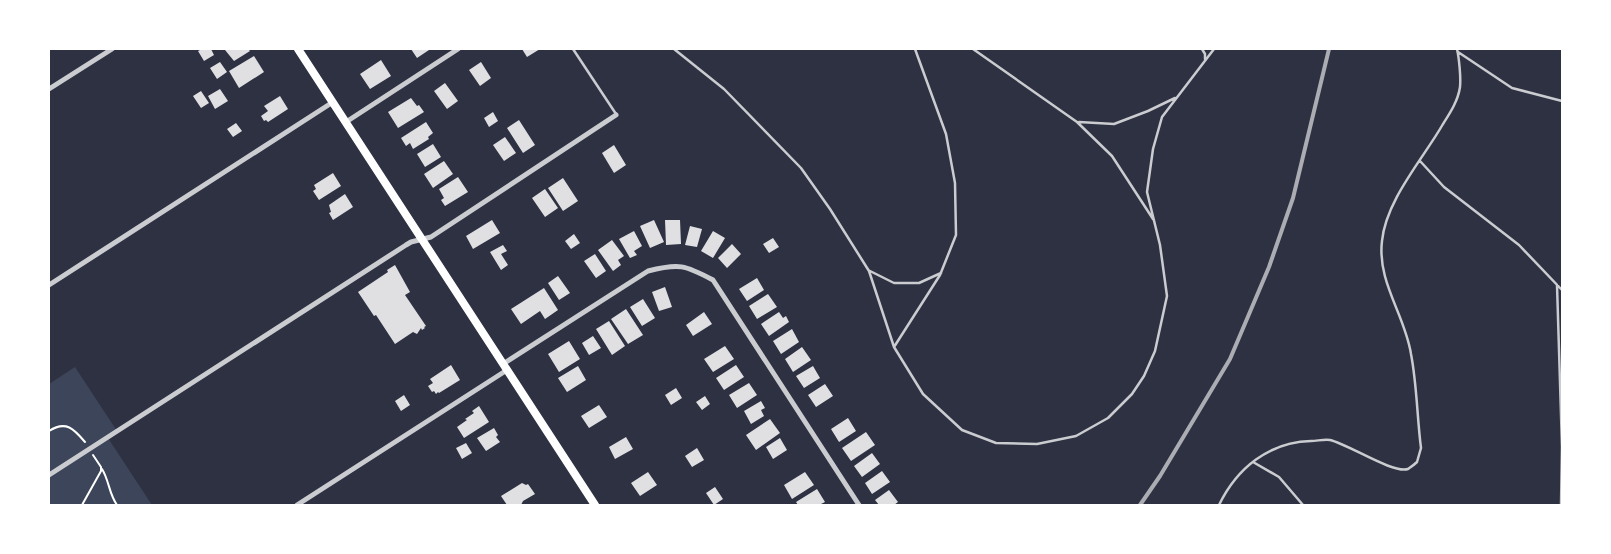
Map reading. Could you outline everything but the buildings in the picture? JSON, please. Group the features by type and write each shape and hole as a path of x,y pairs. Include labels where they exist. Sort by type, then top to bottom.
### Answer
{"main road":[{"path":"298,49 595,505"}],"street":[{"path":"49,89 112,49"},
{"path":"346,122 458,49"},
{"path":"49,285 333,102"},
{"path":"49,475 411,242 431,237 616,115"},
{"path":"296,505 648,271 668,266 689,267 713,280 859,505"}],"lane":[{"path":"573,49 616,115"},
{"path":"674,49 724,89 801,168 830,209 869,271 894,346 923,394 962,430 996,443 1037,444 1076,436 1108,418 1132,394 1144,376 1155,351 1166,296 1160,245 1146,192 1153,149 1162,117 1214,49"},
{"path":"894,346 941,273 956,235 955,183 946,134 915,49"},
{"path":"973,49 1077,122 1112,156 1154,221"},
{"path":"1202,49 1205,54 1205,60"},
{"path":"1457,51 1512,88 1562,101"},
{"path":"1220,505 1238,474 1253,462 1283,445 1305,441 1330,440 1394,468 1407,469 1417,462 1420,448 1411,353 1405,332 1389,293 1383,267 1382,241 1387,220 1402,186 1454,106 1460,86 1457,51"},
{"path":"1077,122 1114,124 1177,97"},
{"path":"1420,161 1444,187 1519,245 1562,290"},
{"path":"869,271 894,283 919,283 941,273"},
{"path":"1557,285 1562,505"},
{"path":"1253,462 1279,477 1303,505"}],"path":[{"path":"49,431 64,425 72,428 83,440"},
{"path":"94,456 106,474 110,493 117,505"},
{"path":"82,505 101,471 101,467"}],"shaded area":[{"path":"75,367 117,431 108,438 152,505 49,505 49,384"}],"railway":[{"path":"1140,505 1160,476 1230,359 1269,267 1293,198 1329,49"}]}
